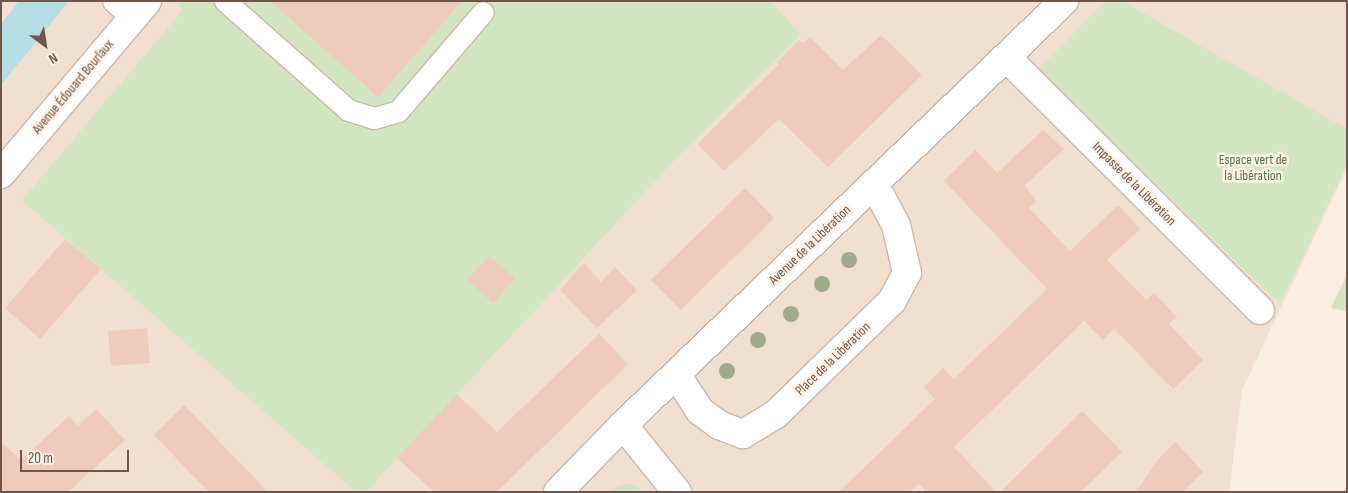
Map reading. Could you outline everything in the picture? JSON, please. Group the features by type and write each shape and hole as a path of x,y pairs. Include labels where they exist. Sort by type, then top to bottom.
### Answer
{"street":[{"name":"Avenue de la Libération","path":"558,492 623,425 1007,58 1064,1"},
{"name":"Avenue Édouard Bourlaux","path":"1,174 131,7"},
{"name":"Impasse de la Libération","path":"1007,58 1260,310"},
{"name":"Place de la Libération","path":"676,374 700,411 719,425 742,434 775,415 892,301 908,273 896,225 874,184"},
{"path":"623,425 677,492"}],"lane":[{"path":"225,1 348,110 374,118 398,111 483,12"}],"shaded area":[{"path":"1,1 1347,1 1347,168 1242,390 1229,492 1,492"}],"green space":[{"path":"178,1 771,1 801,35 670,165 366,492 356,492 22,200 182,11"},
{"name":"Espace vert de la Libération","path":"1105,1 1122,1 1347,129 1347,164 1280,304 1038,70"},
{"path":"1347,274 1347,311 1331,308"},
{"path":"624,484 632,485 645,492 604,492"}],"water":[{"path":"19,1 69,1 1,85 1,24"}],"building":[{"path":"270,1 462,1 378,97"},
{"path":"881,35 922,75 828,167 779,119 724,171 697,144 779,64 777,62 799,40 803,43 810,37 843,70"},
{"path":"1043,130 1064,149 1025,185 1036,201 1029,208 1070,251 1118,205 1140,229 1107,260 1146,300 1154,293 1177,317 1169,324 1203,360 1173,389 1114,329 1103,340 1084,321 954,447 996,492 926,492 919,484 910,492 839,492 935,399 924,387 943,368 954,379 1047,289 944,181 975,150 997,173"},
{"path":"745,188 774,218 681,310 651,280"},
{"path":"65,239 101,269 40,339 5,308"},
{"path":"489,256 515,278 493,303 467,280"},
{"path":"584,263 601,282 615,267 637,290 597,328 560,290"},
{"path":"147,328 150,363 111,366 108,331"},
{"path":"599,334 628,364 497,492 434,492 397,458 457,394 497,432"},
{"path":"184,405 268,492 209,492 199,482 154,435"},
{"path":"96,409 125,440 68,492 1,492 1,442 21,460 69,416 78,426"},
{"path":"1082,411 1122,452 1081,492 1000,492"},
{"path":"1176,442 1203,472 1183,492 1136,492 1159,458"}]}
